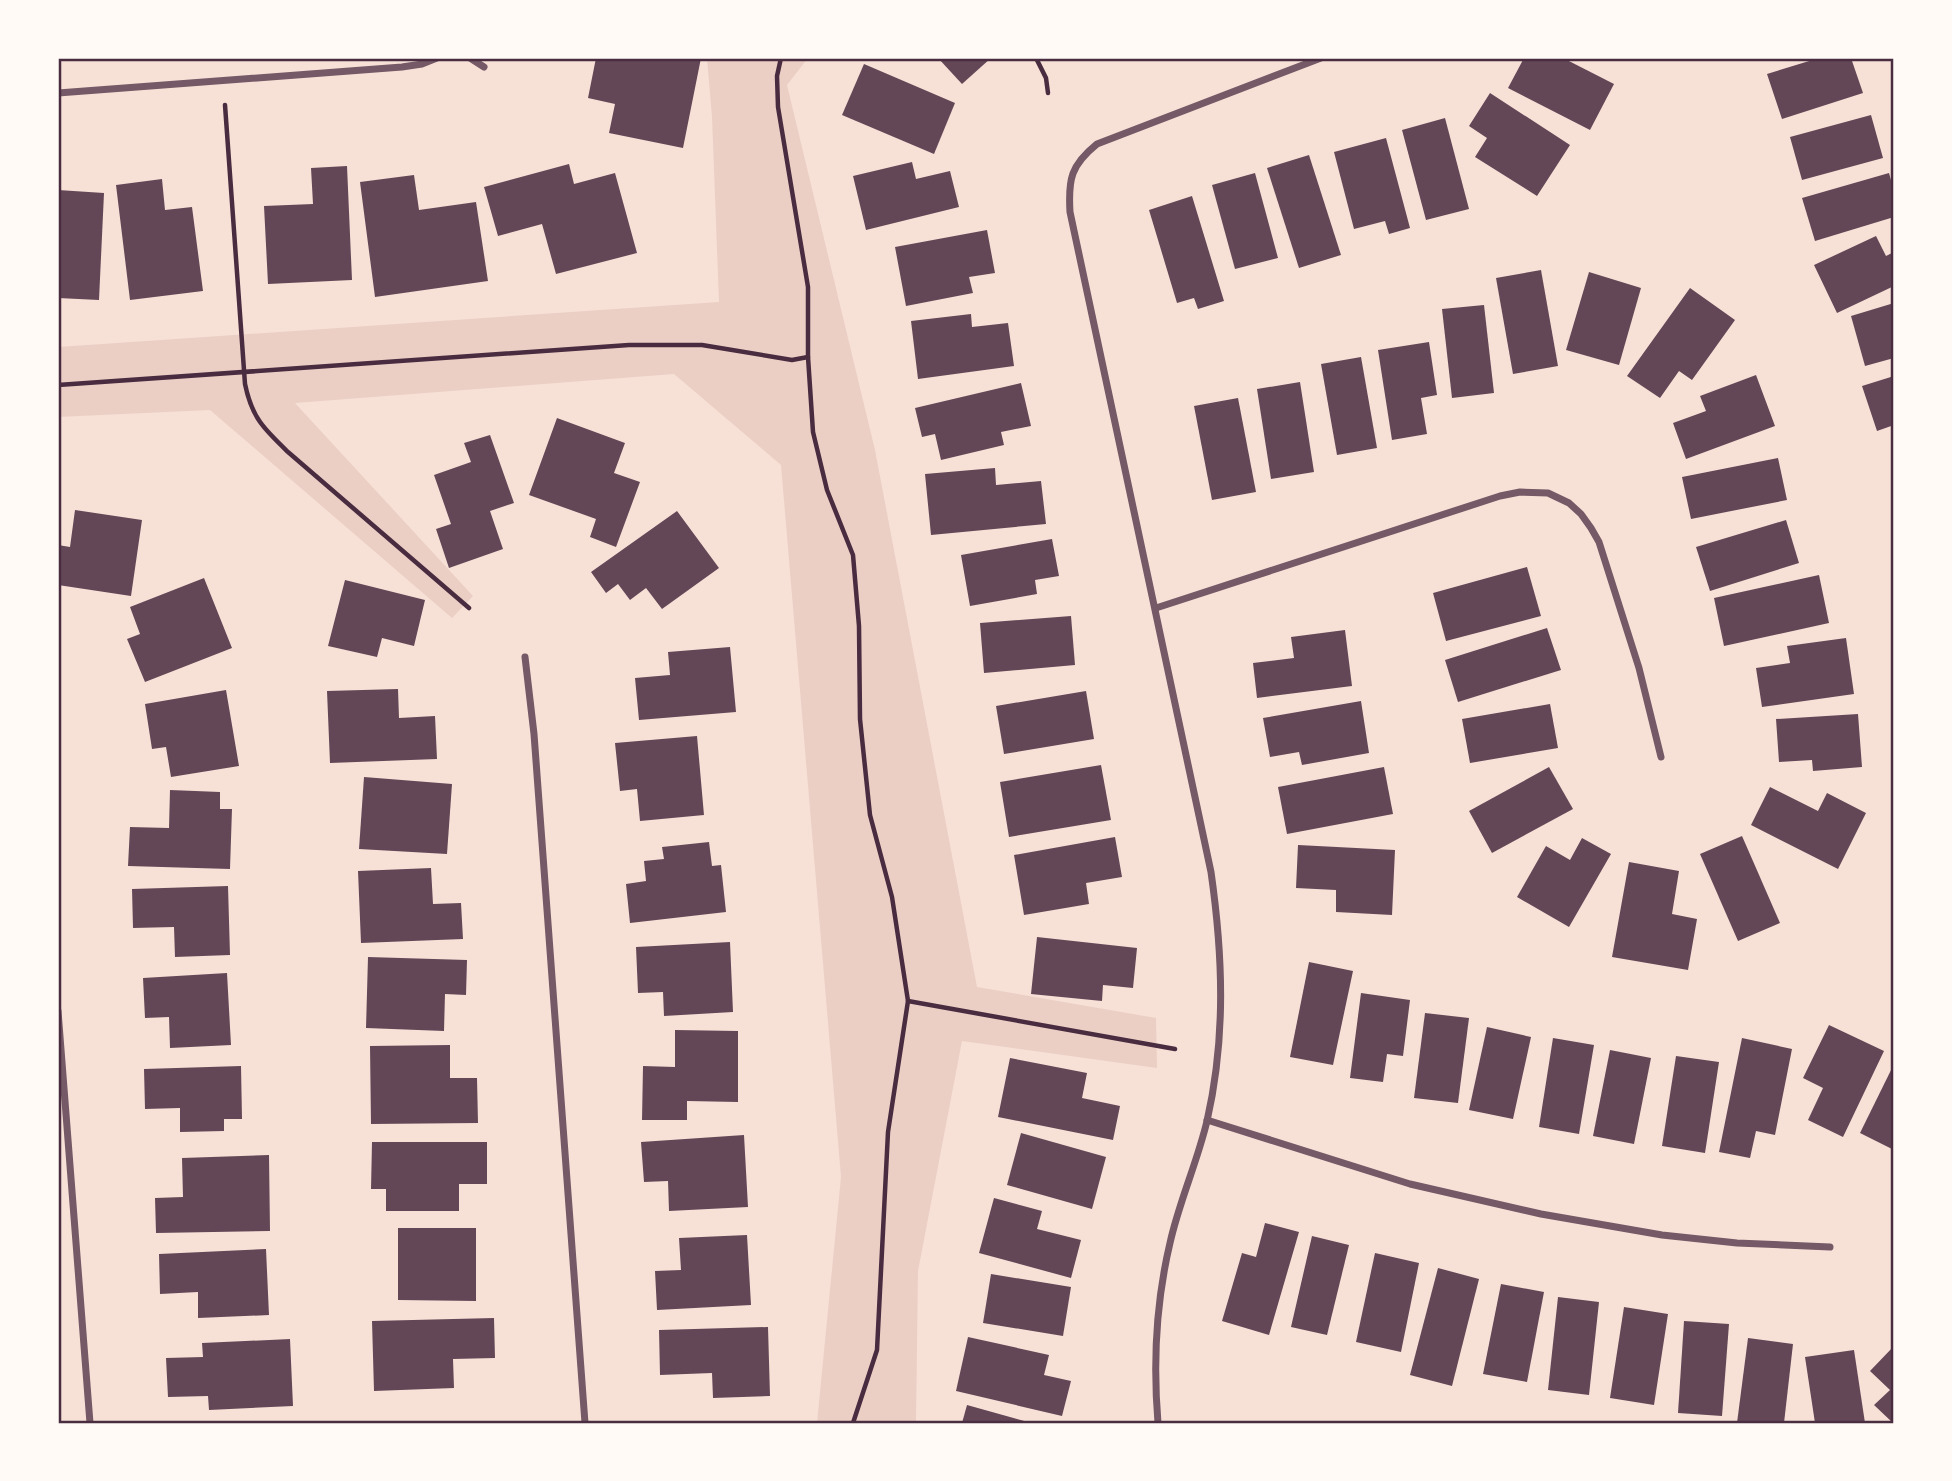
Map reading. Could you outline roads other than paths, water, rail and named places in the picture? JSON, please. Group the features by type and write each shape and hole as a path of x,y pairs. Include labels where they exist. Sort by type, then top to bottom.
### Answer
{"street":[{"path":"58,93 402,68 437,58"},
{"path":"470,58 484,67"},
{"path":"1157,1423 1155,1361 1160,1291 1178,1211 1207,1120 1220,1030 1221,949 1211,872 1070,212 1069,192 1073,167 1092,149 1112,137 1149,126 1321,58"},
{"path":"1156,608 1500,496 1527,491 1548,493 1569,503 1581,514 1599,542 1639,668 1661,757"},
{"path":"525,657 534,734 585,1423"},
{"path":"58,1011 90,1423"},
{"path":"1207,1120 1410,1184 1541,1214 1662,1235 1737,1243 1830,1247"}]}
